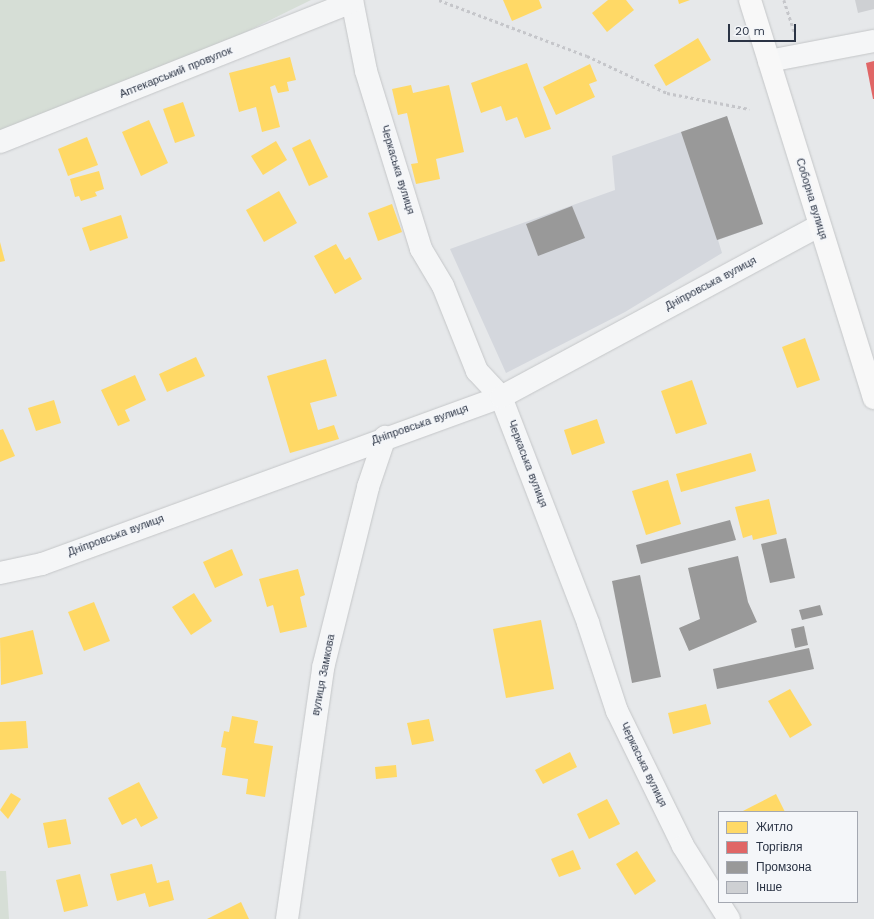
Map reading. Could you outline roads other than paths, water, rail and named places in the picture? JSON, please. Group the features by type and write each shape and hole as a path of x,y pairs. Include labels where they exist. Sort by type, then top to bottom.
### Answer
{"main road":[{"name":"Соборна вулиця","path":"750,0 818,226 868,368 874,398"}],"street":[{"name":"Аптекарський провулок","path":"0,142 352,1"},
{"name":"Черкаська вулиця","path":"352,1 366,71 421,249 443,286 477,371 501,397 588,623 617,711 683,846 718,902"},
{"path":"769,61 802,56 874,41"},
{"name":"Дніпровська вулиця","path":"0,573 42,564 385,437 501,397 818,226"},
{"name":"вулиця Замкова","path":"287,919 324,668 368,487 385,437"},
{"name":"Черкаська вулиця","path":"719,903 729,919"}]}
